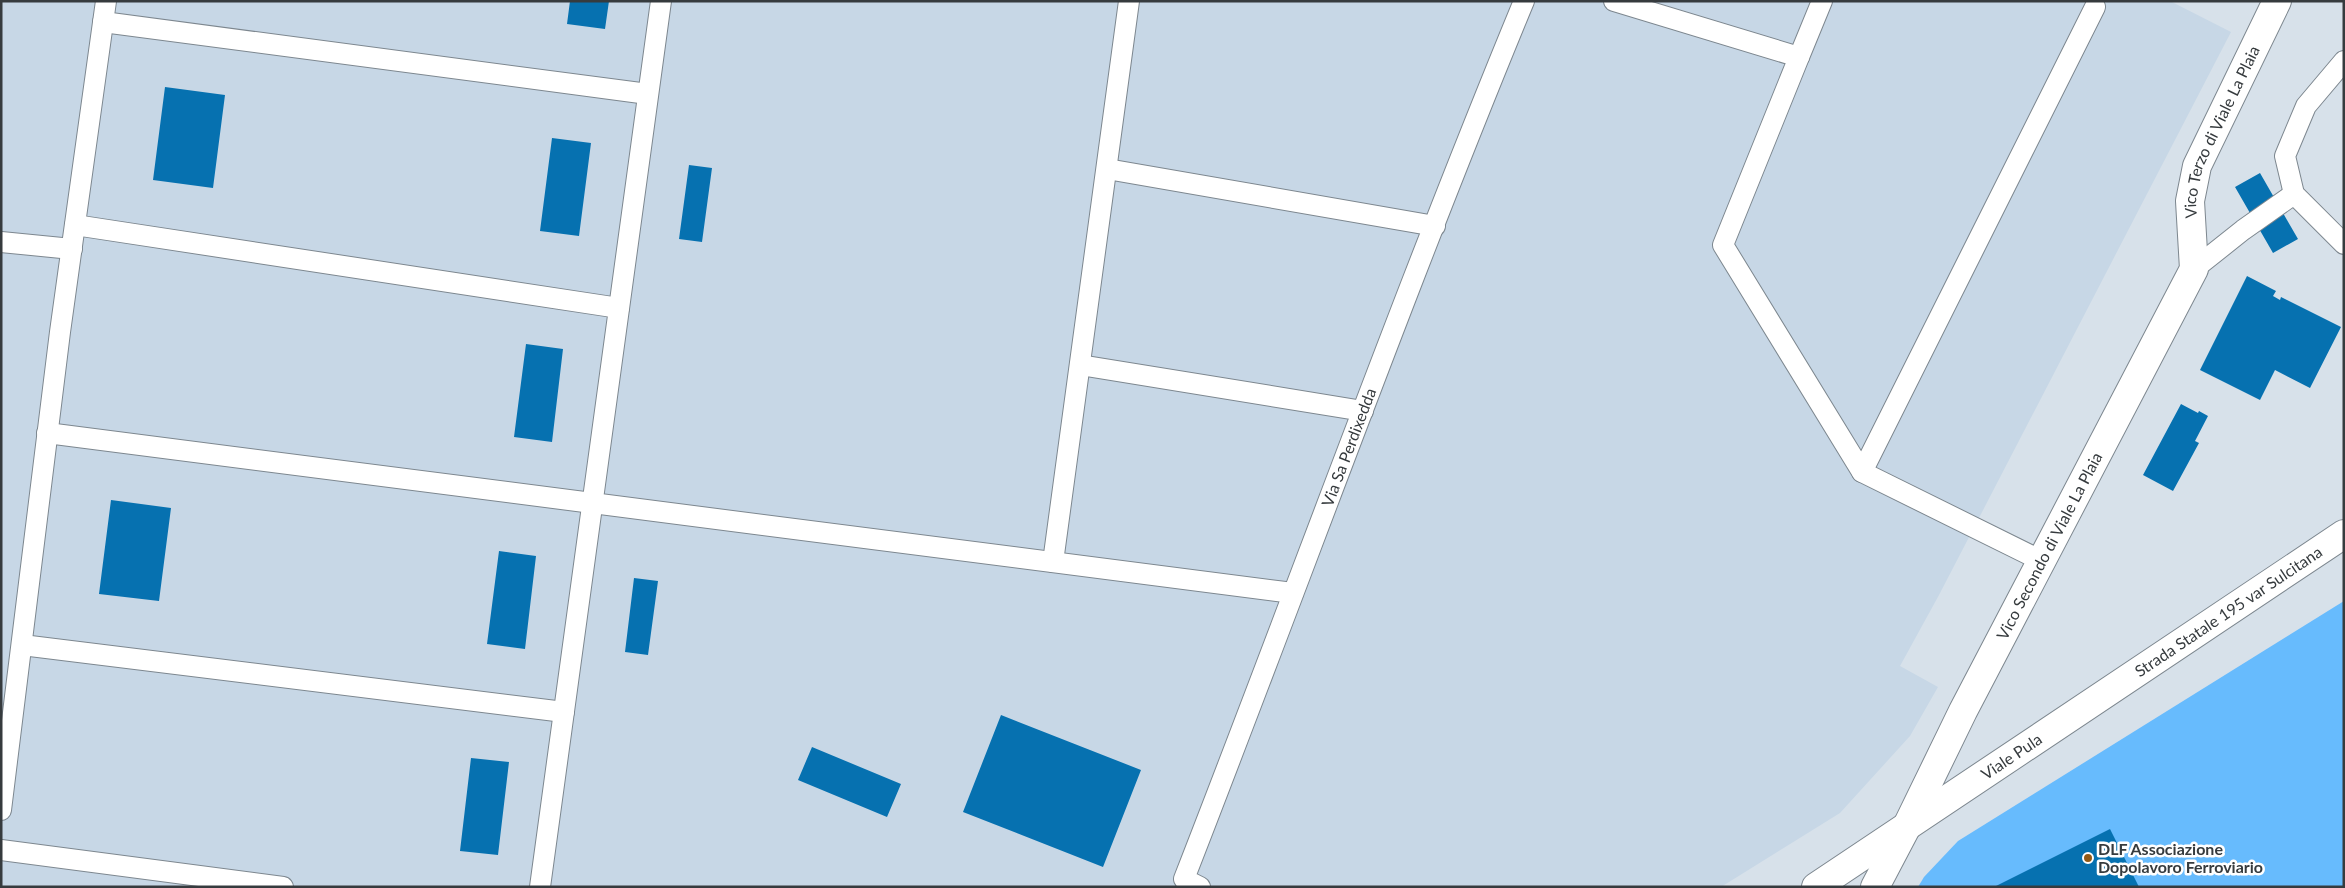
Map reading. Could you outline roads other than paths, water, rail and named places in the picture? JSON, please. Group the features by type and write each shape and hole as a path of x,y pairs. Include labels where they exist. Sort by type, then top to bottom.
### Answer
{"street":[{"name":"Vico Terzo di Viale La Plaia","path":"2194,269 2190,201 2197,166 2277,1"},
{"name":"Vico Secondo di Viale La Plaia","path":"1875,887 1963,711 2194,269"},
{"name":"Strada Statale 195 var Sulcitana","path":"2114,688 2344,534"},
{"name":"Viale Pula","path":"1816,887 2114,688"}],"lane":[{"path":"1,810 47,433 106,1"},
{"path":"540,887 661,1"},
{"path":"1053,562 1129,1"},
{"name":"Via Sa Perdixedda","path":"1200,887 1184,879 1381,362 1524,1"},
{"path":"1614,1 1799,57"},
{"path":"1822,1 1723,246 1862,472 2042,561"},
{"path":"1862,472 2096,7"},
{"path":"103,22 648,94"},
{"path":"2344,61 2306,106 2285,156 2294,194 2344,244"},
{"path":"1107,169 1435,226"},
{"path":"2194,269 2243,230 2294,194"},
{"path":"75,225 619,308"},
{"path":"1,242 72,249"},
{"path":"1080,365 1363,411"},
{"path":"47,433 1293,593"},
{"path":"22,645 564,712"},
{"path":"1,850 283,887"}],"place":[{"name":"DLF Associazione Dopolavoro Ferroviario","path":"2088,858"}]}
